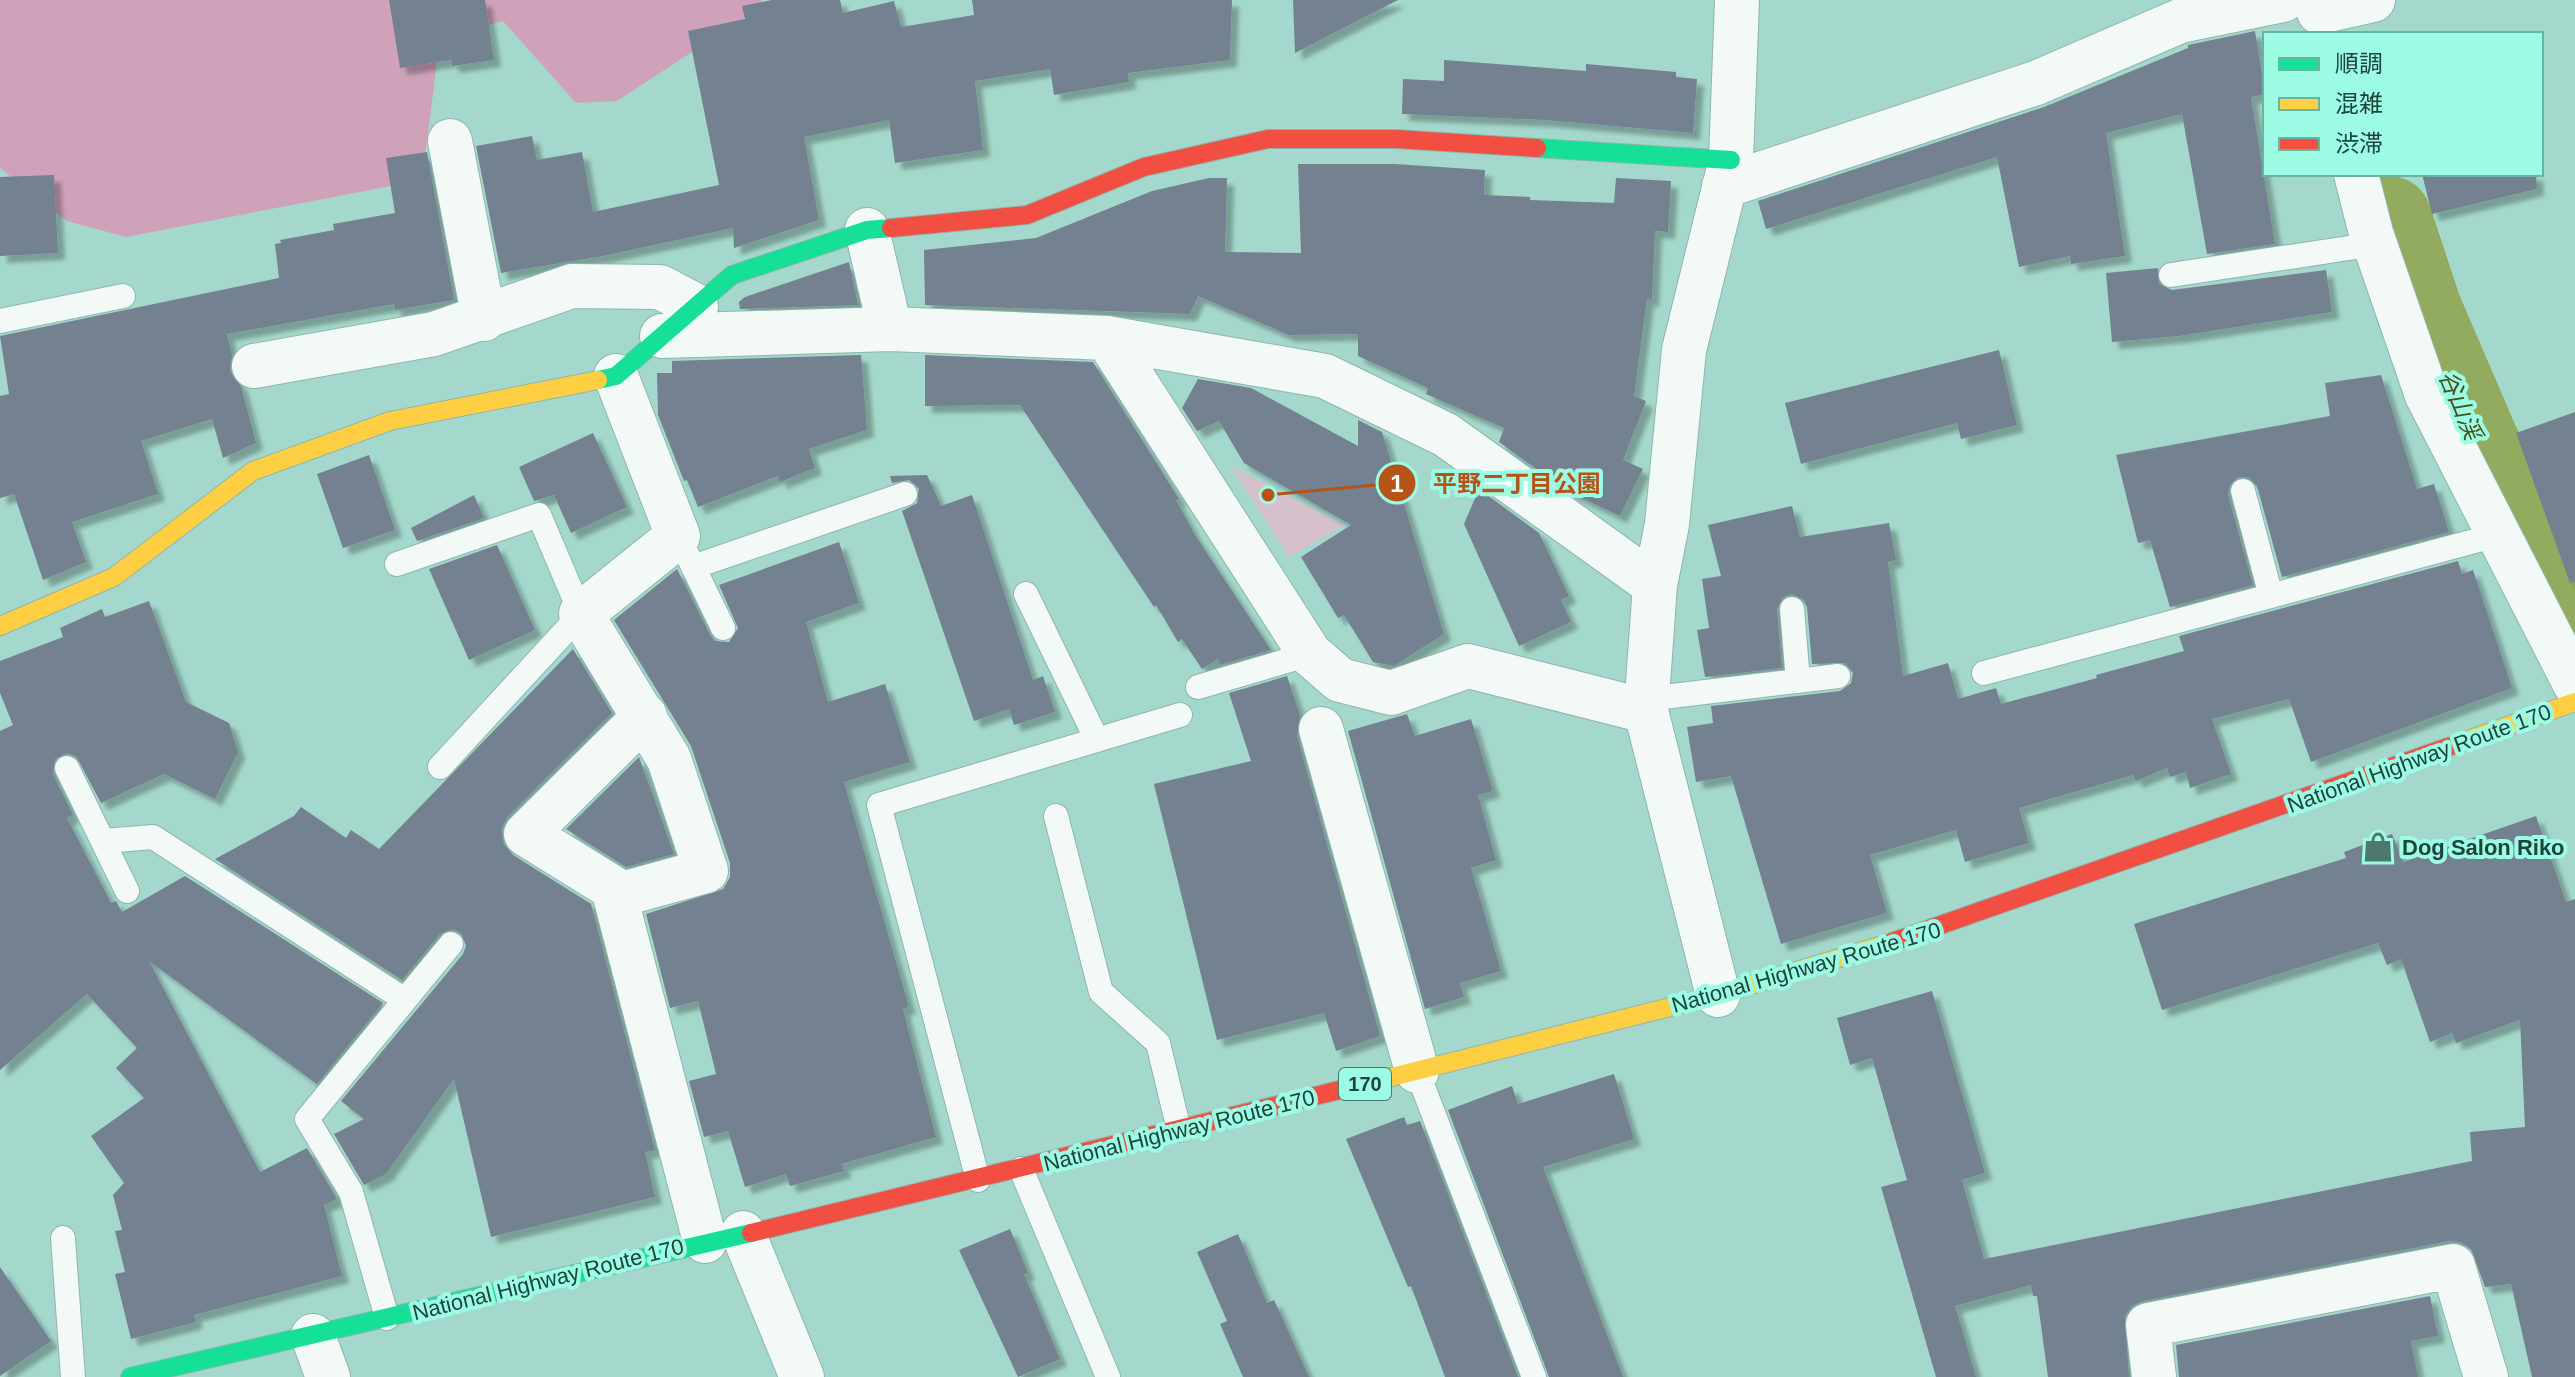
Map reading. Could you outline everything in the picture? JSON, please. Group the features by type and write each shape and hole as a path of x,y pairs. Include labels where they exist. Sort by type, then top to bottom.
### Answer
{"main road":[{"path":"0,626 114,577 253,471 390,421 616,376 732,275 867,230 1027,215 1144,167 1268,139 1396,139 1728,173"},
{"name":"National Highway Route 170","path":"130,1377 221,1367 313,1336 724,1237 978,1180 1718,995 1940,928 2575,702"}],"street":[{"path":"1718,995 1647,705 1655,585 1667,524 1684,350 1728,173 1737,0"},
{"path":"1728,173 2036,83 2180,21 2328,8"},
{"path":"450,141 484,319"},
{"path":"2357,176 2375,244 2427,395 2575,684"},
{"path":"867,230 890,329"},
{"path":"254,366 434,334 572,286 660,287 696,306"},
{"path":"662,336 890,329 1107,338 1325,376 1446,435 1655,585"},
{"path":"1107,338 1310,654 1340,680 1391,693 1468,666 1647,705"},
{"path":"615,896 706,871 669,759 581,614 685,551 616,376"},
{"path":"645,716 526,834 613,888 724,1237 802,1377"},
{"path":"1321,729 1417,1071"},
{"path":"2154,1377 2148,1325 2453,1266 2486,1377"},
{"path":"313,1336 328,1377"}],"lane":[{"path":"2171,275 2375,244"},
{"path":"0,321 123,296"},
{"path":"2243,491 2271,596"},
{"path":"723,628 685,551 905,494"},
{"path":"397,564 539,515 581,614 440,767"},
{"path":"1984,673 2497,535"},
{"path":"1026,594 1097,740"},
{"path":"1792,609 1798,681"},
{"path":"1198,687 1310,654"},
{"path":"1647,705 1838,676"},
{"path":"978,1180 879,805 1180,715"},
{"path":"67,768 127,891"},
{"path":"1056,816 1101,992 1158,1043 1179,1130"},
{"path":"103,841 153,837 405,1000"},
{"path":"387,1318 351,1192 307,1119 451,944"},
{"path":"1417,1071 1534,1377"},
{"path":"1021,1169 1108,1377"},
{"path":"63,1238 73,1377"}],"shaded area":[{"path":"0,0 761,0 764,5 617,101 576,103 503,21 440,38 422,180 126,237 67,221 0,168"},
{"path":"1231,466 1344,525 1289,557"}],"building":[{"path":"389,0 485,0 494,60 452,66 451,60 400,68"},
{"path":"772,0 840,0 843,13 894,1 901,27 974,15 972,0 1232,0 1230,60 1128,73 1129,82 1054,95 1050,69 975,81 983,150 895,163 889,120 804,137 819,220 734,248 733,228 603,256 501,273 476,146 532,136 537,160 582,152 593,212 719,185 688,31 745,19 742,6"},
{"path":"1293,0 1398,0 1295,53"},
{"path":"2255,31 2263,94 2251,97 2275,244 2207,254 2182,114 2106,133 2125,256 2071,264 2070,256 2019,267 1997,157 1766,229 1758,201 2044,107 2188,48 2188,45"},
{"path":"1444,60 1586,71 1586,64 1676,72 1676,77 1697,79 1693,133 1546,120 1402,114 1403,79 1444,81"},
{"path":"427,152 454,300 395,310 394,304 227,334 232,355 230,371 241,386 256,443 223,458 212,419 141,441 158,494 72,522 86,562 43,580 14,494 0,498 0,396 9,394 0,336 279,278 275,244 281,243 280,240 334,230 333,224 395,213 386,158"},
{"path":"1298,164 1395,164 1485,170 1484,195 1530,197 1530,200 1614,203 1616,178 1671,181 1668,232 1655,231 1652,300 1647,299 1634,396 1646,401 1623,460 1643,469 1620,516 1567,491 1499,442 1504,428 1426,394 1428,388 1358,356 1358,334 1289,335 1198,296 1190,314 925,305 924,250 1036,238 1152,191 1209,178 1227,178 1225,252 1301,253"},
{"path":"54,175 58,253 0,256 0,177"},
{"path":"2422,176 2536,176 2537,189 2432,214"},
{"path":"849,262 858,305 740,309 739,302 745,297"},
{"path":"2158,268 2159,284 2172,290 2326,270 2332,312 2179,336 2112,342 2106,273"},
{"path":"1999,350 2017,425 1961,439 1957,423 1801,464 1785,403"},
{"path":"861,355 867,430 809,449 815,468 780,482 778,476 698,507 687,480 684,481 658,415 657,373 672,373 672,361"},
{"path":"925,355 1093,362 1179,499 1176,500 1195,535 1271,650 1220,665 1218,659 1202,669 1182,639 1178,642 1020,405 925,406"},
{"path":"2381,375 2417,489 2434,484 2449,532 2282,577 2257,486 2248,477 2238,477 2229,486 2228,495 2253,585 2170,607 2150,540 2138,543 2116,455 2330,416 2325,383"},
{"path":"1198,379 1251,388 1358,446 1358,420 1382,432 1444,634 1394,666 1373,662 1344,615 1338,618 1301,557 1351,525 1244,463 1219,421 1197,431 1182,408"},
{"path":"2575,412 2575,582 2570,583 2516,433"},
{"path":"593,433 627,507 571,533 554,495 534,501 519,467"},
{"path":"369,455 395,530 343,548 317,474"},
{"path":"927,475 941,506 972,495 1033,680 1043,676 1055,712 1014,725 1009,709 974,721 902,511 917,503 919,488 909,480 892,483 890,476"},
{"path":"1479,489 1539,533 1569,596 1561,600 1571,622 1519,646 1464,524"},
{"path":"474,495 484,518 417,541 411,528"},
{"path":"1792,506 1800,537 1889,523 1896,560 1888,562 1903,676 1948,663 1958,699 1996,688 2001,704 2097,678 2096,675 2184,651 2179,636 2458,561 2462,574 2473,570 2512,688 2311,762 2289,699 2212,719 2231,774 2190,788 2186,772 2170,777 2167,768 2136,781 2133,775 2019,808 2029,843 1965,862 1956,830 1870,855 1887,913 1781,944 1731,776 1696,782 1687,727 1713,723 1711,706 1840,691 1851,683 1853,673 1845,663 1812,664 1807,607 1804,600 1792,594 1783,597 1777,609 1782,668 1705,677 1697,630 1709,628 1702,579 1721,576 1708,525"},
{"path":"839,542 859,603 806,622 828,702 885,684 910,762 844,782 909,1007 903,1009 936,1137 842,1164 844,1171 790,1186 786,1174 745,1187 728,1131 704,1137 689,1081 716,1074 698,1001 670,1008 646,914 723,889 730,877 730,863 691,746 614,620 677,569 710,635 715,641 729,642 738,628 719,585"},
{"path":"497,545 535,630 469,660 429,569"},
{"path":"149,601 186,702 229,723 238,752 215,799 164,774 101,803 76,756 67,753 55,759 53,774 73,815 67,818 111,903 116,901 122,912 185,876 383,1003 317,1084 149,961 260,1172 307,1148 337,1199 324,1205 342,1276 194,1315 196,1322 131,1339 115,1274 125,1272 115,1231 122,1230 113,1195 124,1183 91,1136 144,1098 116,1068 137,1048 87,994 0,1070 0,731 13,725 0,693 0,661 63,637 60,628 102,609 105,617"},
{"path":"573,649 612,713 508,816 502,828 503,843 513,855 591,904 655,1150 645,1152 655,1197 491,1237 454,1079 386,1174 364,1185 334,1134 364,1119 341,1101 463,954 466,946 461,933 453,929 440,934 402,980 215,859 294,816 301,807 346,838 351,830 379,849"},
{"path":"1287,676 1300,716 1297,736 1380,1036 1336,1051 1324,1013 1217,1040 1154,784 1251,761 1229,693"},
{"path":"1407,714 1415,736 1471,719 1493,791 1478,795 1496,860 1471,868 1501,971 1460,983 1464,997 1425,1009 1348,731"},
{"path":"639,757 674,854 626,867 566,829"},
{"path":"2536,816 2566,902 2575,899 2575,1377 2532,1377 2511,1284 2485,1287 2471,1249 2461,1242 2449,1241 2143,1301 2132,1306 2125,1316 2129,1377 2048,1377 2037,1296 2033,1296 2031,1285 1955,1306 1976,1377 1936,1377 1881,1187 1907,1180 1872,1058 1850,1065 1837,1018 1932,991 1985,1173 1962,1180 1984,1259 2472,1161 2470,1132 2525,1127 2520,1020 2456,1043 2452,1033 2430,1042 2401,959 2387,965 2378,943 2162,1010 2134,924 2346,858 2344,852 2392,834 2403,862"},
{"path":"1614,1074 1634,1139 1543,1167 1623,1377 1549,1377 1448,1110 1512,1086 1518,1104"},
{"path":"1404,1117 1407,1125 1420,1121 1518,1377 1445,1377 1411,1286 1408,1287 1346,1139"},
{"path":"1010,1229 1028,1273 1024,1274 1060,1359 1018,1377 959,1250"},
{"path":"1238,1234 1267,1303 1274,1300 1309,1377 1243,1377 1220,1324 1227,1321 1197,1252"},
{"path":"0,1267 51,1341 0,1376"},
{"path":"2430,1296 2438,1336 2411,1341 2418,1377 2179,1377 2176,1345"}],"waterway":[{"name":"谷山渓","path":"2389,219 2419,310 2477,445 2575,624"}],"traffic: fast":[{"path":"1537,148 1731,160"},
{"path":"598,380 616,376 732,275 867,230 891,228"},
{"path":"130,1377 751,1233"}],"traffic: slow":[{"path":"0,626 114,577 253,471 390,421 598,380"},
{"path":"2451,746 2575,702"},
{"path":"1356,1086 1718,995 1892,942"}],"traffic: jam":[{"path":"891,228 1027,215 1144,167 1268,139 1396,139 1537,148"},
{"path":"1892,942 2451,746"},
{"path":"751,1233 1356,1086"}],"place":[{"name":"平野二丁目公園","path":"1268,495"},
{"name":"Dog Salon Riko","path":"2378,847"}]}
